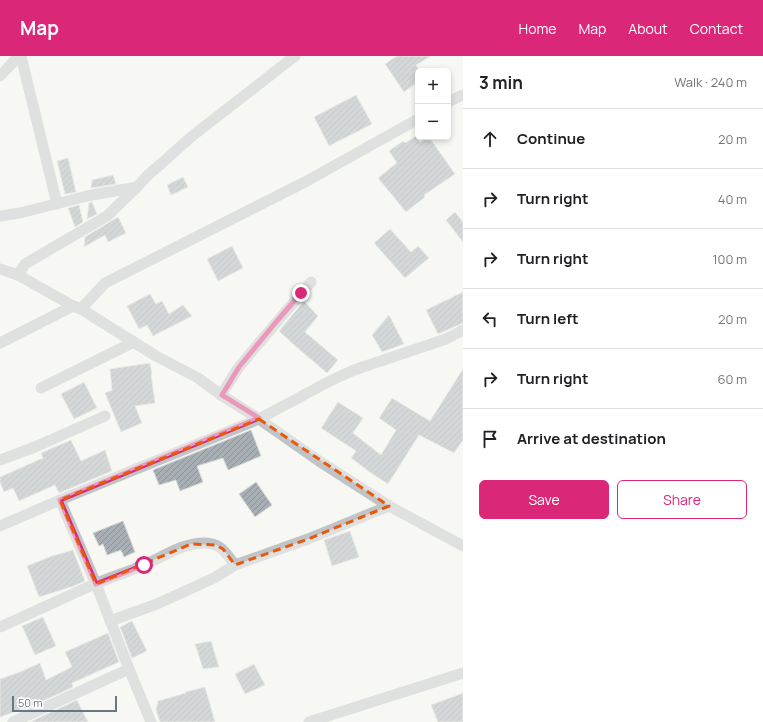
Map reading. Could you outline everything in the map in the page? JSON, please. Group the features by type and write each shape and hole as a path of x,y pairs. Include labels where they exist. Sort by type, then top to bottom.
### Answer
{"street":[{"path":"0,76 20,56"},
{"path":"20,56 57,204"},
{"path":"18,275 25,264 107,216 148,175 191,137 295,56"},
{"path":"451,101 463,95"},
{"path":"0,343 77,307 105,283 305,182 415,121"},
{"path":"0,216 20,213 87,196 137,187"},
{"path":"0,269 18,275 77,307 156,356 198,378 259,418 319,461 389,506 463,546"},
{"path":"222,395 239,367 276,322 312,282"},
{"path":"0,526 259,418 354,370 446,340 463,330"},
{"path":"41,388 134,342"},
{"path":"0,460 35,447 105,416"},
{"path":"60,500 96,584 151,722"},
{"path":"110,621 157,604 214,578 235,564 308,539 389,506"},
{"path":"0,627 96,584 160,558 169,552 191,544 204,543 216,545 223,549 235,564"},
{"path":"13,722 129,669"},
{"path":"309,722 463,673"}],"highlighted area":[{"path":"259,419 389,506 308,539 235,565 223,549 216,545 191,544 96,584 60,500"}],"building":[{"path":"397,56 431,56 416,65 418,68 415,68 415,84 404,92 385,64"},
{"path":"356,95 372,124 329,146 314,117"},
{"path":"415,137 415,140 419,140 420,142 424,140 431,140 455,174 424,195 425,197 406,212 378,178 397,163 389,151 403,141 405,143"},
{"path":"68,158 76,192 65,194 57,161"},
{"path":"113,175 116,184 91,188 92,180"},
{"path":"183,177 188,187 171,195 167,185"},
{"path":"92,202 97,214 87,219 89,203"},
{"path":"79,205 83,222 75,227 68,208"},
{"path":"455,212 463,222 463,242 446,220"},
{"path":"118,217 126,233 108,242 105,235 84,247 85,237"},
{"path":"390,229 411,252 418,246 429,258 405,278 374,243"},
{"path":"232,246 243,268 218,281 207,259"},
{"path":"463,292 463,323 438,334 426,310"},
{"path":"150,294 156,304 162,301 169,314 183,305 192,316 153,336 147,325 139,329 127,306"},
{"path":"304,301 318,316 305,332 338,360 327,373 279,331"},
{"path":"389,315 404,344 382,352 372,335"},
{"path":"150,363 155,403 135,406 142,423 121,432 105,393 112,390 110,369"},
{"path":"463,369 463,440 454,453 419,435 388,484 351,458 356,451 321,428 338,402 363,418 353,433 381,455 396,430 379,418 392,398 430,421"},
{"path":"84,382 97,408 74,419 61,394"},
{"path":"251,430 261,456 228,470 223,458 197,466 203,482 180,491 176,480 159,485 153,470"},
{"path":"71,440 81,461 105,450 112,471 59,493 55,485 19,501 13,488 4,492 0,482 0,477 43,458 41,453"},
{"path":"256,482 272,505 255,517 239,494"},
{"path":"123,521 135,552 124,557 121,550 107,555 103,544 99,546 93,533"},
{"path":"350,531 359,557 332,566 324,540"},
{"path":"73,550 85,581 39,597 27,566 52,556"},
{"path":"43,617 56,646 35,655 22,626"},
{"path":"132,621 147,651 132,658 120,627"},
{"path":"108,633 119,662 72,683 73,687 71,688 25,709 0,717 0,679 40,663 46,680 72,667 65,652"},
{"path":"211,641 219,667 203,669 195,644"},
{"path":"254,664 265,685 245,694 235,674"},
{"path":"205,687 215,722 160,722 156,710 158,701"},
{"path":"463,693 463,722 438,722 431,705"},
{"path":"77,700 88,722 30,722"}],"route":[{"path":"144,565 96,584 60,500 259,418 222,395 239,367 301,293"}]}
